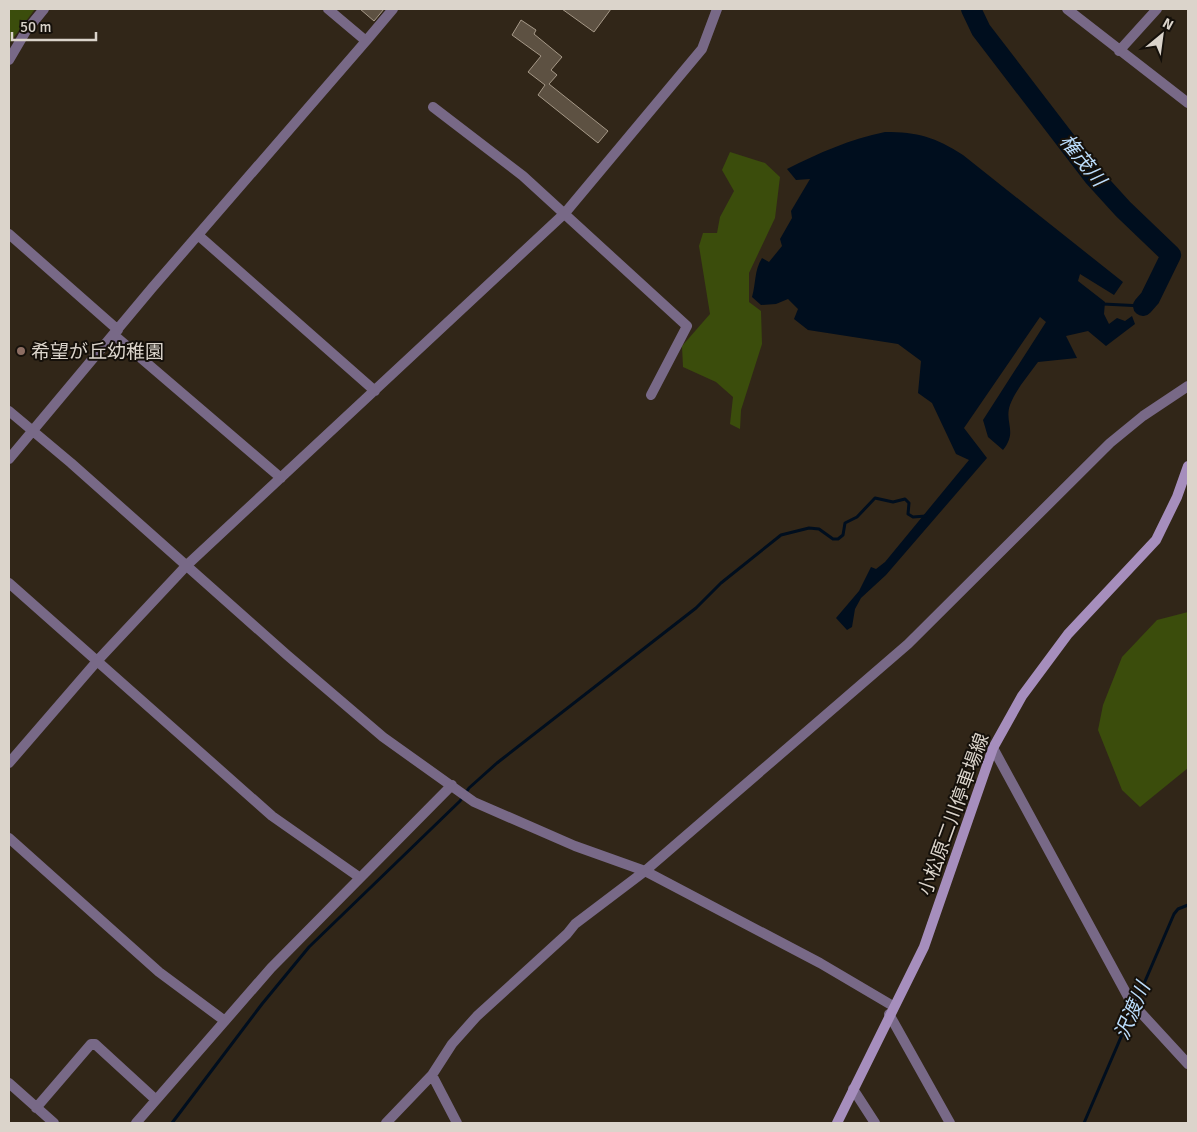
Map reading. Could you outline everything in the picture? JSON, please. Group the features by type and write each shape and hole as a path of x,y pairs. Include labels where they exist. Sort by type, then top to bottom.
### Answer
{"main road":[{"name":"小松原二川停車場線","path":"836,1123 924,947 993,748 1022,696 1068,634 1156,540 1177,497 1188,466"}],"street":[{"path":"9,60 26,31 44,9"},
{"path":"328,9 366,41"},
{"path":"9,459 198,235 394,9"},
{"path":"9,763 98,660 187,566 565,213 702,49 717,9"},
{"path":"1067,9 1188,103"},
{"path":"1119,51 1157,9"},
{"path":"433,107 523,176 687,326 651,395"},
{"path":"9,234 116,333 281,478"},
{"path":"198,235 375,390"},
{"path":"386,1123 432,1075 452,1044 477,1016 576,924 645,872 908,644 1110,443 1143,416 1188,386"},
{"path":"9,411 383,737 469,798 575,846 645,872 820,964 891,1010 950,1123"},
{"path":"9,583 272,816 359,877"},
{"path":"993,748 1134,1006 1188,1064"},
{"path":"136,1123 155,1098 271,968 359,877 455,787"},
{"path":"9,838 159,972 225,1021"},
{"path":"36,1108 91,1044 95,1044 155,1098"},
{"path":"432,1075 457,1123"},
{"path":"9,1083 54,1123"},
{"path":"853,1089 875,1123"}],"green space":[{"path":"9,9 35,9 9,44"},
{"path":"730,152 765,163 780,177 775,218 749,273 749,302 761,311 762,344 741,410 740,429 730,424 733,397 716,382 683,367 682,346 710,314 699,246 703,233 717,233 720,217 734,191 722,170"},
{"path":"1188,612 1188,768 1140,807 1122,790 1098,730 1103,705 1122,657 1157,620"}],"water":[{"path":"885,132 907,133 926,137 944,144 963,155 1123,282 1114,295 1080,274 1078,281 1105,302 1104,314 1109,324 1117,318 1125,321 1132,316 1135,324 1106,346 1088,331 1066,336 1077,358 1038,362 1019,388 1010,405 1008,417 1010,437 1003,450 988,437 983,420 1046,322 1040,317 964,428 987,458 886,575 861,598 855,609 852,627 847,630 836,618 859,591 871,567 876,569 885,562 969,460 956,454 932,403 918,393 921,361 898,344 808,330 794,319 798,309 788,299 776,304 761,305 752,297 759,263 762,258 769,262 782,246 780,239 792,218 791,211 810,179 796,180 787,169 835,147 859,138"}],"building":[{"path":"360,9 384,9 374,21"},
{"path":"562,9 611,9 594,32"},
{"path":"521,20 536,30 534,34 562,57 551,70 557,75 549,84 608,131 598,143 538,95 545,85 528,72 541,56 512,35"}],"waterway":[{"name":"権茂川","path":"971,9 981,30 1093,176 1123,209 1171,255 1150,298 1143,306"},
{"path":"1103,304 1143,306"},
{"path":"172,1123 262,1004 309,947 460,801 469,788 497,763 696,608 721,583 781,535 809,528 819,529 833,539 838,539 843,535 845,523 857,517 875,498 893,502 905,499 909,503 908,514 913,517 926,516"},
{"name":"沢渡川","path":"1084,1123 1174,914 1178,909 1188,905"}],"place":[{"name":"希望が丘幼稚園","path":"21,351"}]}
